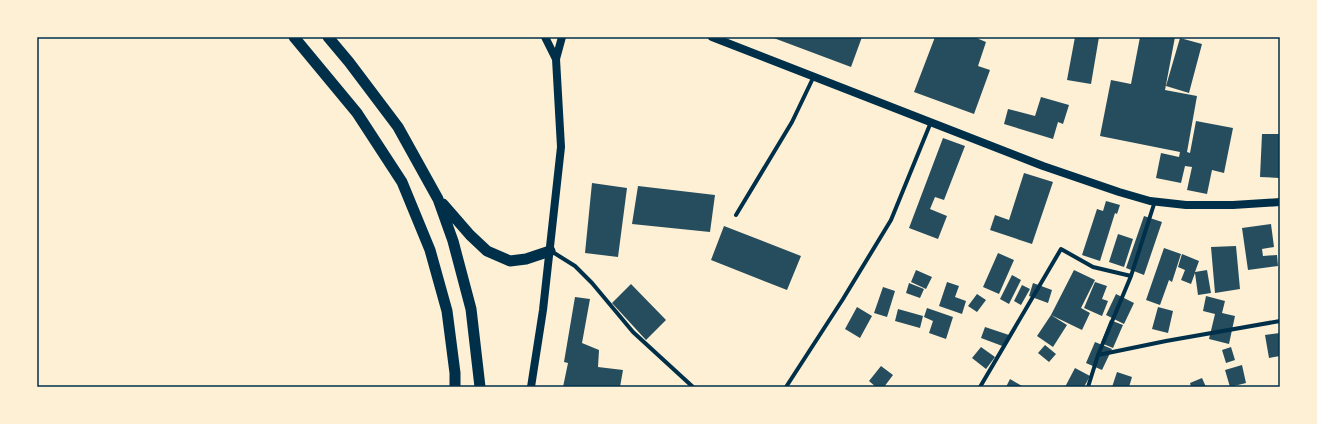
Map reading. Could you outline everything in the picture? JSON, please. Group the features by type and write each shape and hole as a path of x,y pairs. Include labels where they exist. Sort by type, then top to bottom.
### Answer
{"highway":[{"path":"294,37 357,113 402,182 430,250 447,311 455,373 455,387"},
{"path":"328,37 349,62 398,127 438,199 454,241 471,309 480,387"},
{"path":"438,199 470,235 487,251 510,261 526,259 550,250"}],"main road":[{"path":"545,37 556,60"},
{"path":"531,387 543,310 561,147 556,60 562,37"},
{"path":"712,37 1043,166 1119,192 1156,201 1186,205 1233,205 1280,202"}],"street":[{"path":"736,215 792,122 814,76"},
{"path":"786,387 843,299 891,220 931,122"},
{"path":"1088,387 1098,355 1131,276 1156,201"},
{"path":"550,250 575,266 592,283 633,332 693,387"},
{"path":"980,387 1061,250 1093,267 1131,276"},
{"path":"1098,355 1280,320"}],"building":[{"path":"771,37 862,37 851,67"},
{"path":"935,37 974,37 986,42 978,66 990,70 974,114 914,92"},
{"path":"1075,37 1099,37 1091,84 1067,80"},
{"path":"1140,37 1175,37 1165,90 1197,96 1187,152 1190,153 1196,121 1233,128 1224,173 1212,170 1207,194 1187,190 1192,167 1185,166 1181,183 1156,178 1161,153 1179,157 1180,152 1100,136 1111,80 1131,84"},
{"path":"1180,38 1202,44 1189,93 1166,86"},
{"path":"1041,97 1069,105 1063,124 1058,122 1053,139 1004,124 1008,109 1035,116"},
{"path":"1262,134 1280,134 1280,178 1260,177"},
{"path":"943,138 965,146 944,200 935,197 930,209 947,216 938,239 909,228"},
{"path":"1024,173 1053,182 1032,244 990,230 995,215 1009,220"},
{"path":"592,183 627,188 618,257 585,253"},
{"path":"638,186 715,195 710,232 632,224"},
{"path":"1106,201 1120,205 1117,214 1115,213 1100,261 1082,255 1097,209 1103,211"},
{"path":"1144,216 1162,222 1144,275 1126,268"},
{"path":"1271,224 1274,247 1262,249 1263,256 1277,255 1278,266 1248,270 1242,228"},
{"path":"724,226 801,256 787,290 711,260"},
{"path":"1118,234 1133,239 1124,267 1109,262"},
{"path":"1236,246 1240,289 1215,293 1211,247"},
{"path":"1164,248 1181,254 1172,282 1169,280 1160,305 1146,300"},
{"path":"998,253 1014,260 999,294 983,287"},
{"path":"1182,254 1199,261 1195,272 1207,270 1211,293 1198,295 1195,273 1191,284 1181,280 1185,270 1178,267"},
{"path":"916,270 932,277 926,289 911,282"},
{"path":"1074,270 1095,280 1081,308 1090,313 1082,330 1051,315"},
{"path":"1012,275 1021,280 1009,304 1000,299"},
{"path":"947,282 959,286 955,297 966,301 962,314 939,306"},
{"path":"1095,282 1107,286 1102,299 1108,301 1102,316 1084,308"},
{"path":"909,283 924,289 920,298 906,293"},
{"path":"1033,283 1052,290 1048,303 1029,296"},
{"path":"631,284 666,320 646,340 612,303"},
{"path":"1022,285 1030,289 1021,305 1014,301"},
{"path":"883,287 895,291 887,317 874,313"},
{"path":"977,294 986,300 977,312 968,306"},
{"path":"1116,294 1134,303 1124,324 1106,315"},
{"path":"1206,296 1225,301 1222,313 1235,316 1229,344 1209,339 1215,314 1203,311"},
{"path":"575,297 590,299 582,343 599,350 598,367 623,370 620,387 563,387 568,363 564,362"},
{"path":"857,307 872,316 860,338 845,329"},
{"path":"1158,307 1173,311 1168,333 1152,329"},
{"path":"927,308 953,317 946,339 929,333 933,321 924,317"},
{"path":"898,309 923,316 920,328 895,321"},
{"path":"1051,315 1067,325 1053,347 1037,336"},
{"path":"1110,320 1123,325 1113,348 1101,343"},
{"path":"985,327 1009,335 1005,347 981,338"},
{"path":"1280,333 1280,356 1269,358 1265,335"},
{"path":"1095,342 1112,349 1102,370 1086,363"},
{"path":"1045,345 1056,354 1049,362 1038,353"},
{"path":"981,347 995,357 986,369 972,358"},
{"path":"1231,347 1235,360 1226,363 1222,350"},
{"path":"1242,365 1246,383 1230,387 1225,370"},
{"path":"881,366 893,375 884,387 876,387 869,381"},
{"path":"1075,368 1090,376 1084,387 1065,387"},
{"path":"1117,372 1132,377 1129,387 1112,387"},
{"path":"1202,378 1206,387 1191,387 1190,383"},
{"path":"1010,379 1022,386 1022,387 1006,387"}]}
